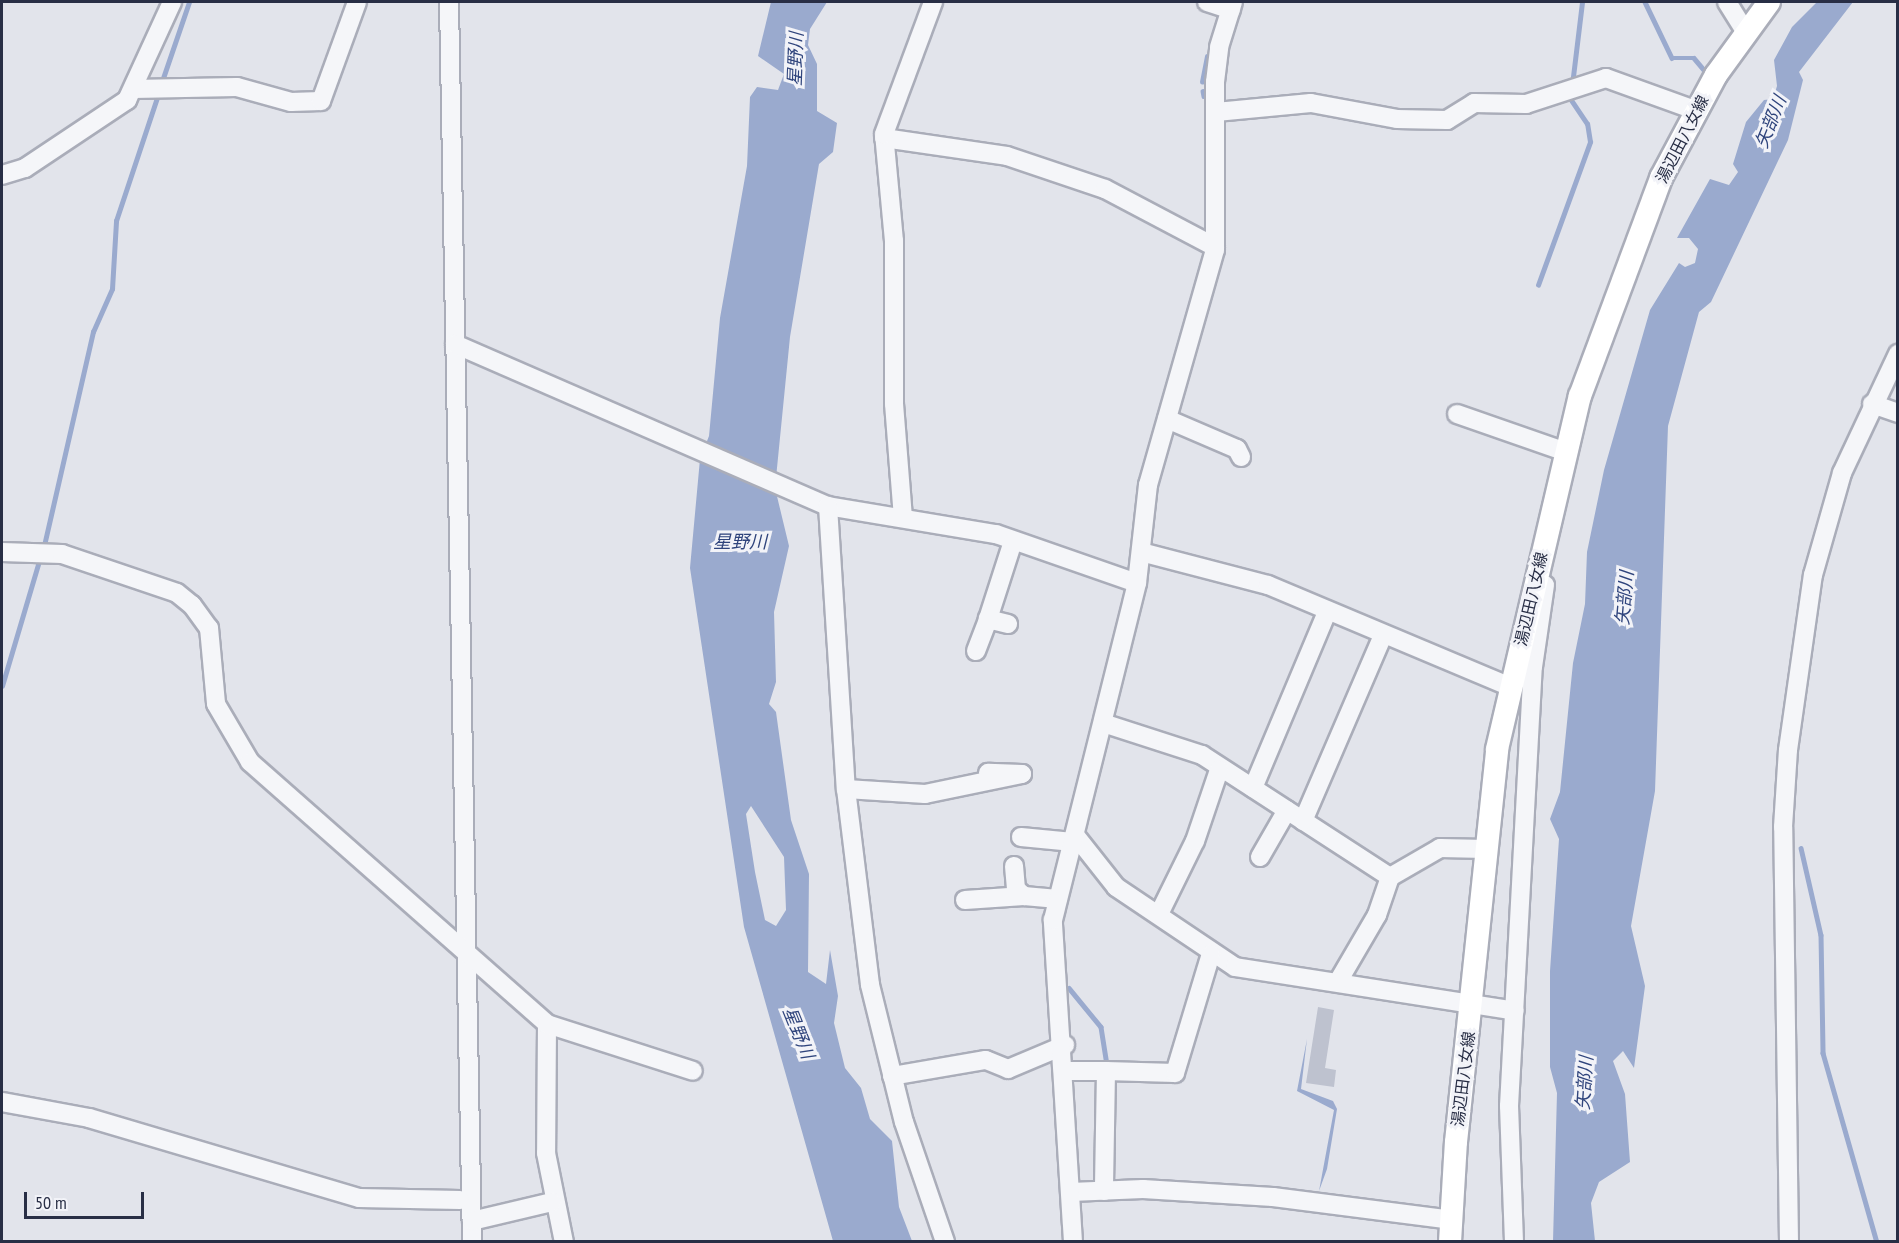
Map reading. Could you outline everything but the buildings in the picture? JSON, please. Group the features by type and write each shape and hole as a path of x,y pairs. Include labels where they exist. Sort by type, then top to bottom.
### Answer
{"main road":[{"name":"湯辺田八女線","path":"1451,1231 1486,849 1509,695 1566,452 1628,255 1695,110 1746,32 1769,2"}],"street":[{"path":"2,175 25,168 127,100 172,2"},
{"path":"133,89 237,87 291,102 321,101 357,2"},
{"path":"449,2 472,1242"},
{"path":"903,518 894,404 894,241 884,138 933,2"},
{"path":"1073,1242 1067,1071 1053,920 1137,583 1148,485 1215,247 1219,47 1232,6 1207,2"},
{"path":"1727,2 1746,32"},
{"path":"1216,112 1311,103 1397,119 1447,120 1474,103 1526,104 1606,78 1695,110"},
{"path":"884,138 1007,156 1105,189 1215,247"},
{"path":"455,344 828,506 903,518 1013,541 1137,583"},
{"path":"1790,1242 1784,827 1788,750 1813,575 1842,473 1872,404 1898,354"},
{"path":"1872,404 1898,413"},
{"path":"1457,414 1566,452"},
{"path":"1167,419 1237,448 1241,457"},
{"path":"828,506 846,789 870,986 892,1076 945,1242"},
{"path":"1514,1242 1509,1106 1531,709 1550,521"},
{"path":"976,651 1013,541"},
{"path":"2,552 62,554 177,593 192,604 209,628 216,704 250,762 548,1024 693,1071"},
{"path":"1141,552 1209,566 1327,612 1383,635 1509,695 1531,709"},
{"path":"1253,789 1327,612"},
{"path":"988,619 1008,624"},
{"path":"1303,821 1383,635"},
{"path":"1103,723 1202,755 1219,770 1287,810 1390,877"},
{"path":"1160,912 1196,842 1219,770"},
{"path":"846,789 924,794 1022,774 988,773"},
{"path":"1260,857 1287,810"},
{"path":"1021,837 1074,838 1116,887 1160,912 1211,954 1235,967 1340,980 1472,1006 1515,1011"},
{"path":"1340,980 1377,915 1390,877 1440,848 1486,849"},
{"path":"1014,866 1016,889 1024,896"},
{"path":"965,900 1024,896 1058,899"},
{"path":"1067,1071 1174,1073 1211,954"},
{"path":"548,1024 552,1202 564,1242"},
{"path":"892,1076 986,1060 1008,1069 1065,1045"},
{"path":"1104,1191 1106,1071"},
{"path":"2,1102 88,1118 359,1198 460,1200"},
{"path":"1071,1192 1104,1191 1273,1197 1451,1231"},
{"path":"472,1221 552,1202"}],"water":[{"name":"星野川","path":"771,2 827,2 810,29 808,45 817,64 817,111 837,123 833,152 819,164 790,337 775,488 789,546 774,612 776,682 769,704 776,712 791,820 809,874 808,972 826,984 830,950 838,996 834,1023 845,1068 861,1088 870,1119 892,1141 899,1207 912,1241 833,1241 744,927 690,568 700,459 709,436 720,318 747,166 750,97 757,87 778,90 784,74 758,56","holes":["751,806 784,857 786,910 776,926 765,920 746,814"]},
{"name":"矢部川","path":"1817,2 1853,2 1799,72 1803,80 1788,140 1711,302 1699,312 1668,426 1655,791 1631,926 1645,986 1634,1068 1623,1051 1613,1061 1625,1094 1630,1162 1599,1182 1591,1203 1595,1241 1553,1241 1557,1093 1550,1067 1550,971 1559,839 1550,819 1560,792 1573,663 1585,604 1587,552 1604,470 1650,310 1679,263 1685,267 1695,263 1698,249 1689,238 1677,238 1710,179 1729,185 1738,172 1733,164 1746,122 1764,100 1773,99 1777,86 1774,60 1792,27"},
{"path":"1307,1039 1301,1089 1333,1101 1337,1109 1327,1169 1319,1191 1334,1110 1297,1091"}],"waterway":[{"path":"161,84 189,2"},
{"path":"1572,85 1582,2"},
{"path":"1645,2 1672,58 1694,58 1709,76"},
{"path":"1202,82 1207,56"},
{"path":"1203,91 1204,96"},
{"path":"43,550 93,332 112,289 116,221 159,92"},
{"path":"1538,285 1590,142 1587,124 1571,100"},
{"path":"2,686 40,558"},
{"path":"1801,848 1821,935 1823,1053 1877,1242"},
{"path":"1069,988 1101,1027 1107,1064"}]}
